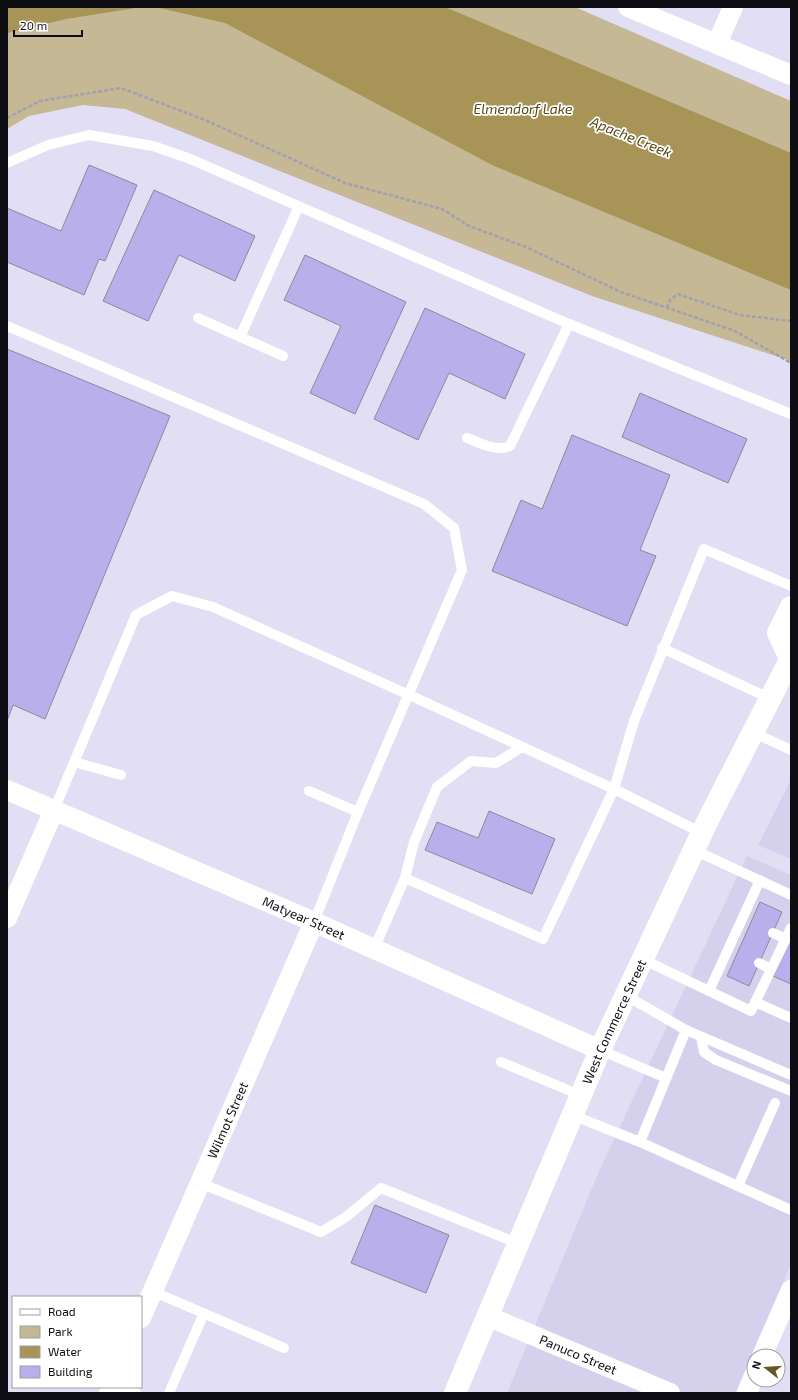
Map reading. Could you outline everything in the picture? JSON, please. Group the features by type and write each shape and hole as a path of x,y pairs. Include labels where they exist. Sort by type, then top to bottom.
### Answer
{"main road":[{"name":"West Commerce Street","path":"455,1393 580,1095 625,995 698,841 752,732 769,698 789,664 778,633 791,607"}],"street":[{"path":"628,7 791,75"},
{"path":"717,44 733,7"},
{"name":"Matyear Street","path":"7,790 314,922 600,1050"},
{"path":"7,918 54,810"},
{"name":"Wilmot Street","path":"142,1316 314,922"},
{"path":"766,1348 791,1290"},
{"name":"Panuco Street","path":"487,1316 670,1393"}],"lane":[{"path":"7,163 48,145 89,135 153,146 188,158 569,324 791,414"},
{"path":"240,337 298,206"},
{"path":"198,318 283,356"},
{"path":"468,438 503,450 510,446 569,324"},
{"path":"7,326 424,504 454,528 462,570 358,812 314,922"},
{"path":"405,878 543,939 614,789 634,721 662,648 704,549 791,586"},
{"path":"54,810 136,615 172,596 213,607 614,789 760,880 791,895"},
{"path":"662,648 769,698"},
{"path":"752,732 791,750"},
{"path":"374,949 405,878 414,842 437,787 471,761 496,763 522,747"},
{"path":"74,762 121,775"},
{"path":"309,791 358,812"},
{"path":"709,991 733,951 746,921 760,880"},
{"path":"642,959 751,1011 791,928"},
{"path":"773,933 786,939"},
{"path":"759,963 771,969"},
{"path":"625,995 686,1030 791,1075"},
{"path":"755,1002 791,1018"},
{"path":"640,1142 686,1030"},
{"path":"701,1037 704,1052 716,1060 791,1092"},
{"path":"600,1050 666,1078"},
{"path":"501,1062 580,1095"},
{"path":"738,1186 775,1103"},
{"path":"572,1115 640,1142 791,1210"},
{"path":"200,1183 321,1232 346,1217 381,1188 517,1243"},
{"path":"152,1291 284,1348"},
{"path":"169,1393 204,1313"},
{"path":"124,1388 136,1393"}],"path":[{"path":"7,118 40,101 121,88 205,120 345,183 442,209 469,226 526,247 621,292 735,331 791,363"},
{"path":"667,308 670,300 678,294 740,315 791,320"}],"shaded area":[{"path":"791,779 791,859 758,845"},
{"path":"747,856 791,875 791,1264 755,1348 746,1348 746,1368 735,1393 507,1393 599,1171"}],"green space":[{"path":"7,7 575,7 791,101 791,361 592,296 125,109 83,105 29,116 7,129"}],"water":[{"path":"7,7 142,7 66,19 7,33"},
{"name":"Elmendorf Lake","path":"155,7 445,7 791,153 791,290 492,165 225,23"}],"building":[{"path":"89,165 137,185 105,261 99,259 84,295 7,262 7,208 61,231"},
{"path":"154,190 255,236 235,281 179,255 148,321 103,301"},
{"path":"305,255 406,302 355,414 310,393 341,326 284,300"},
{"path":"425,308 525,354 505,399 449,373 418,440 374,419"},
{"path":"7,349 170,416 45,719 13,705 7,721"},
{"path":"640,393 747,439 728,483 622,437"},
{"path":"572,435 670,475 640,550 656,556 627,626 492,571 521,500 542,509"},
{"path":"489,811 555,839 532,894 425,850 437,822 478,838"},
{"path":"760,902 782,912 749,986 727,976"},
{"path":"791,936 791,984 773,976"},
{"path":"375,1205 449,1235 426,1293 351,1263"}],"water label":[{"name":"Apache Creek","path":"631,137"}]}
